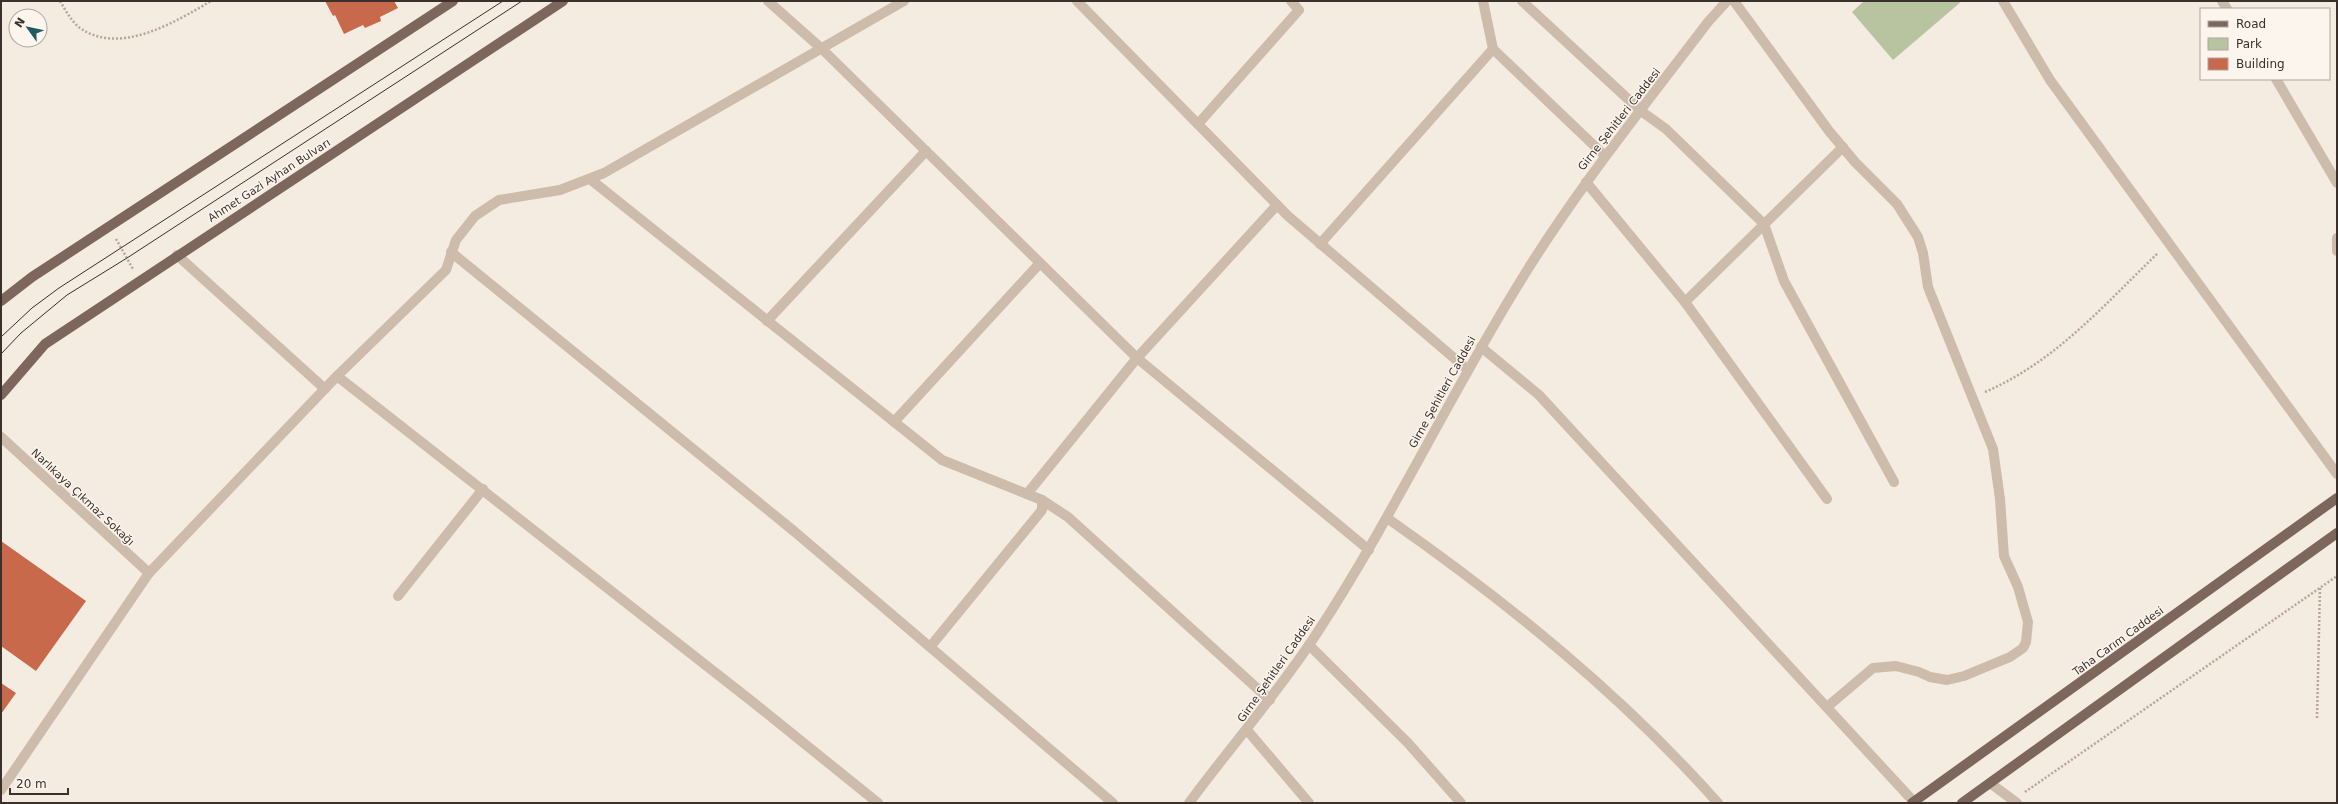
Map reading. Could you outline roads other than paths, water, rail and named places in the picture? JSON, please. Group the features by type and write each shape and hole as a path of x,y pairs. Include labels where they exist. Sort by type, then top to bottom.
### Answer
{"main road":[{"path":"3,298 109,226 453,1"},
{"name":"Ahmet Gazi Ayhan Bulvarı","path":"1,395 45,344 139,280 563,1"},
{"name":"Taha Carım Caddesi","path":"1913,802 2337,498"},
{"path":"1962,803 2337,533"}],"street":[{"path":"768,1 822,48 1137,358 1369,550"},
{"path":"1,790 149,573 324,389 446,270 451,252 465,227 486,207 500,200 540,195 590,179 625,162 904,1"},
{"path":"1077,1 1277,204 1320,244 1468,370"},
{"path":"1198,124 1299,10 1290,1"},
{"path":"1483,1 1493,49 1605,156"},
{"path":"1522,1 1641,111 1666,129 1764,224 1784,281 1894,482"},
{"name":"Girne Şehitleri Caddesi","path":"1189,803 1270,700 1309,645 1369,550 1480,347 1537,253 1605,156 1708,22 1727,1"},
{"path":"1734,1 1843,147 1897,204 1918,237 1923,253 1928,287 1993,449 2000,499 2004,556 2024,604 2029,629 2023,648 2010,657 1956,678 1938,679 1896,666 1873,668 1827,707"},
{"path":"2004,1 2050,80 2337,474"},
{"path":"1320,244 1493,49"},
{"path":"2277,80 2337,183"},
{"path":"1685,302 1843,147"},
{"path":"768,321 926,151"},
{"path":"590,179 942,460 1042,500 1068,517 1270,700"},
{"path":"1586,182 1685,302 1827,499"},
{"path":"1028,494 1137,358 1277,204"},
{"path":"2337,238 2337,251"},
{"path":"451,252 795,532 1113,803"},
{"path":"177,255 324,389"},
{"path":"894,422 1040,263"},
{"path":"1480,347 1539,394 1913,802"},
{"path":"337,376 483,489 878,803"},
{"name":"Narlıkaya Çıkmaz Sokağı","path":"1,437 149,573"},
{"path":"398,596 483,489"},
{"path":"930,647 1042,510 1042,500"},
{"path":"1387,518 1500,601 1563,652 1664,747 1718,803"},
{"path":"1309,645 1402,737 1461,803"},
{"path":"1247,730 1309,803"},
{"path":"1990,783 2015,801"}],"tram line":[{"path":"1,337 32,308 59,288 503,1"},
{"path":"1,354 21,333 67,295 127,258 522,1"}]}
